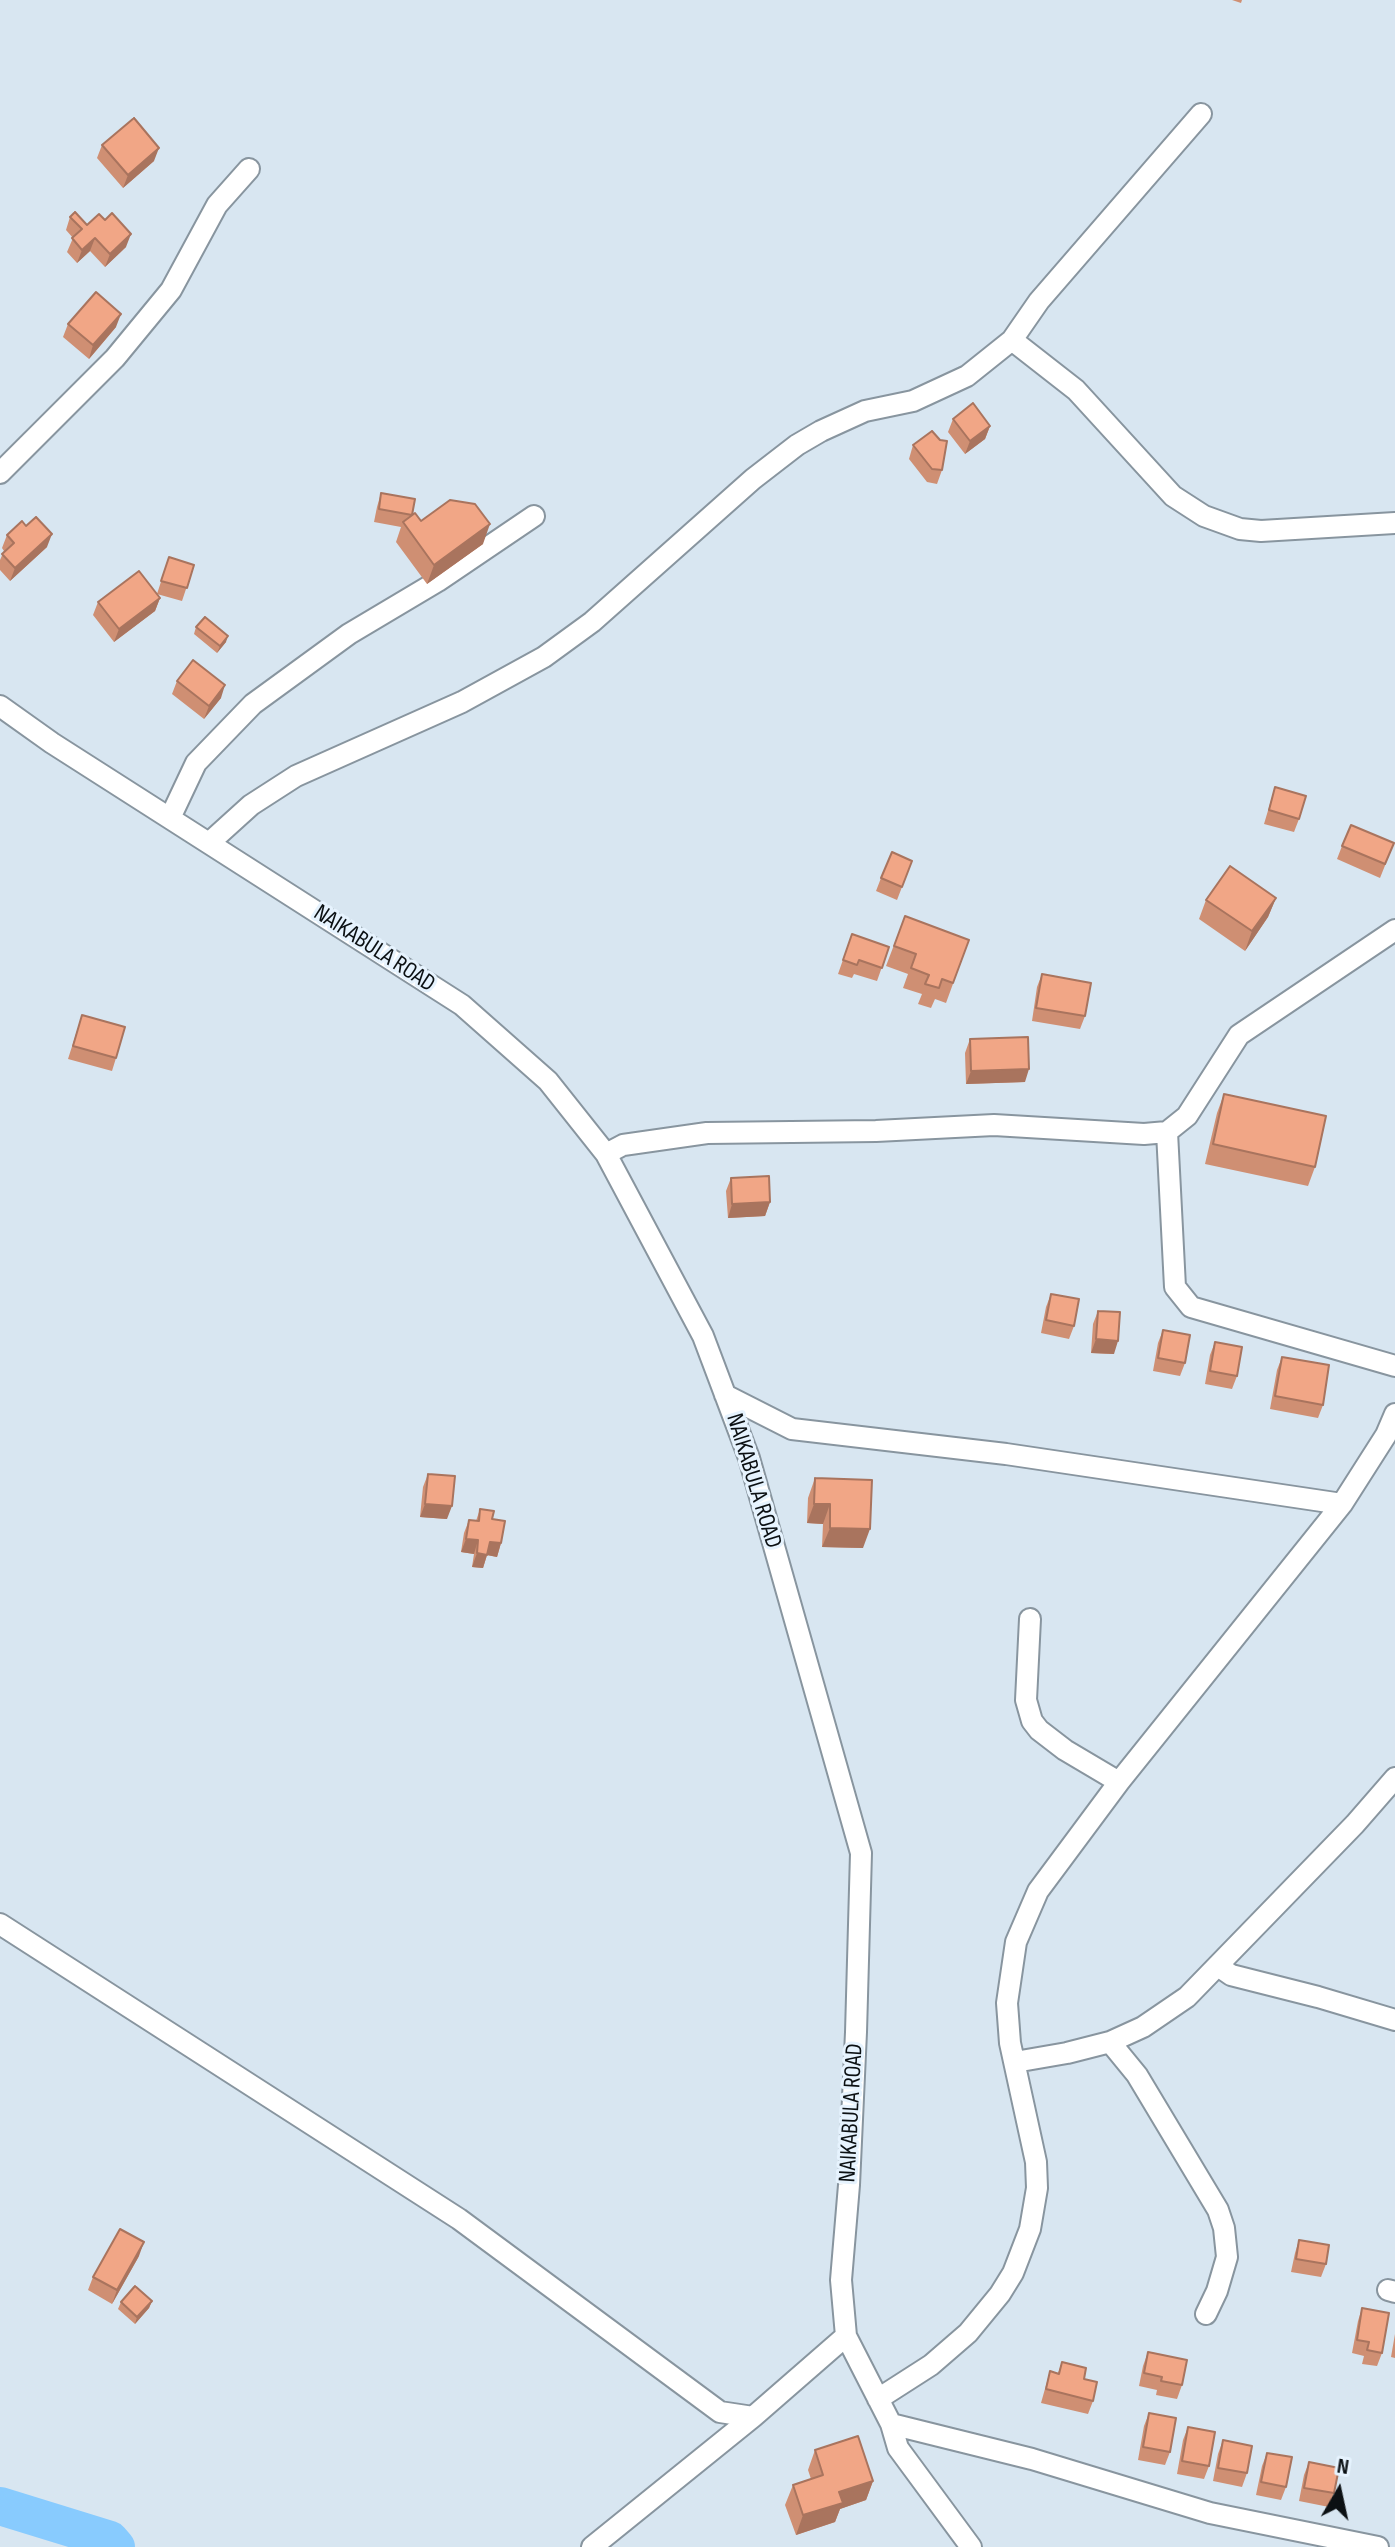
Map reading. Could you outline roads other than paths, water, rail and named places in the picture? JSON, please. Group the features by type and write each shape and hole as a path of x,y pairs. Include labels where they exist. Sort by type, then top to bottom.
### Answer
{"street":[{"path":"209,843 251,805 296,776 462,702 544,657 592,622 753,479 797,445 865,411 913,401 967,376 1012,340 1039,301 1201,114"},
{"path":"0,473 115,358 171,290 217,205 249,169"},
{"path":"1012,340 1076,390 1173,496 1204,516 1240,529 1261,531 1395,523"},
{"path":"170,818 196,763 253,704 349,634 438,581 534,516"},
{"name":"NAIKABULA ROAD","path":"0,706 52,743 462,1005 548,1081 606,1154 703,1336 749,1458 861,1853 855,2062 841,2280 846,2336 891,2424 898,2448 971,2547"},
{"path":"606,1154 623,1145 707,1133 876,1131 994,1125 1144,1134 1167,1132 1187,1116 1239,1035 1395,930"},
{"path":"1167,1132 1175,1287 1191,1307 1395,1366"},
{"path":"725,1395 792,1429 1006,1454 1342,1504"},
{"path":"878,2399 931,2365 968,2333 1000,2294 1024,2249 1034,2209 1036,2162 1015,2062 1007,2003 1011,1962 1022,1925 1038,1891 1119,1782 1342,1504 1386,1435 1395,1414"},
{"path":"1030,1619 1026,1700 1032,1721 1065,1750 1119,1782"},
{"path":"1015,2062 1110,2042 1159,2017 1187,1997 1395,1778"},
{"path":"0,1924 459,2219 720,2412 753,2417"},
{"path":"1218,1966 1231,1975 1395,2020"},
{"path":"1110,2042 1137,2075 1218,2210 1224,2228 1227,2257 1206,2314"},
{"path":"592,2547 753,2417 846,2336"},
{"path":"891,2424 1032,2459 1210,2513 1378,2547"}],"waterway":[{"path":"0,2506 110,2540 116,2547"}]}
